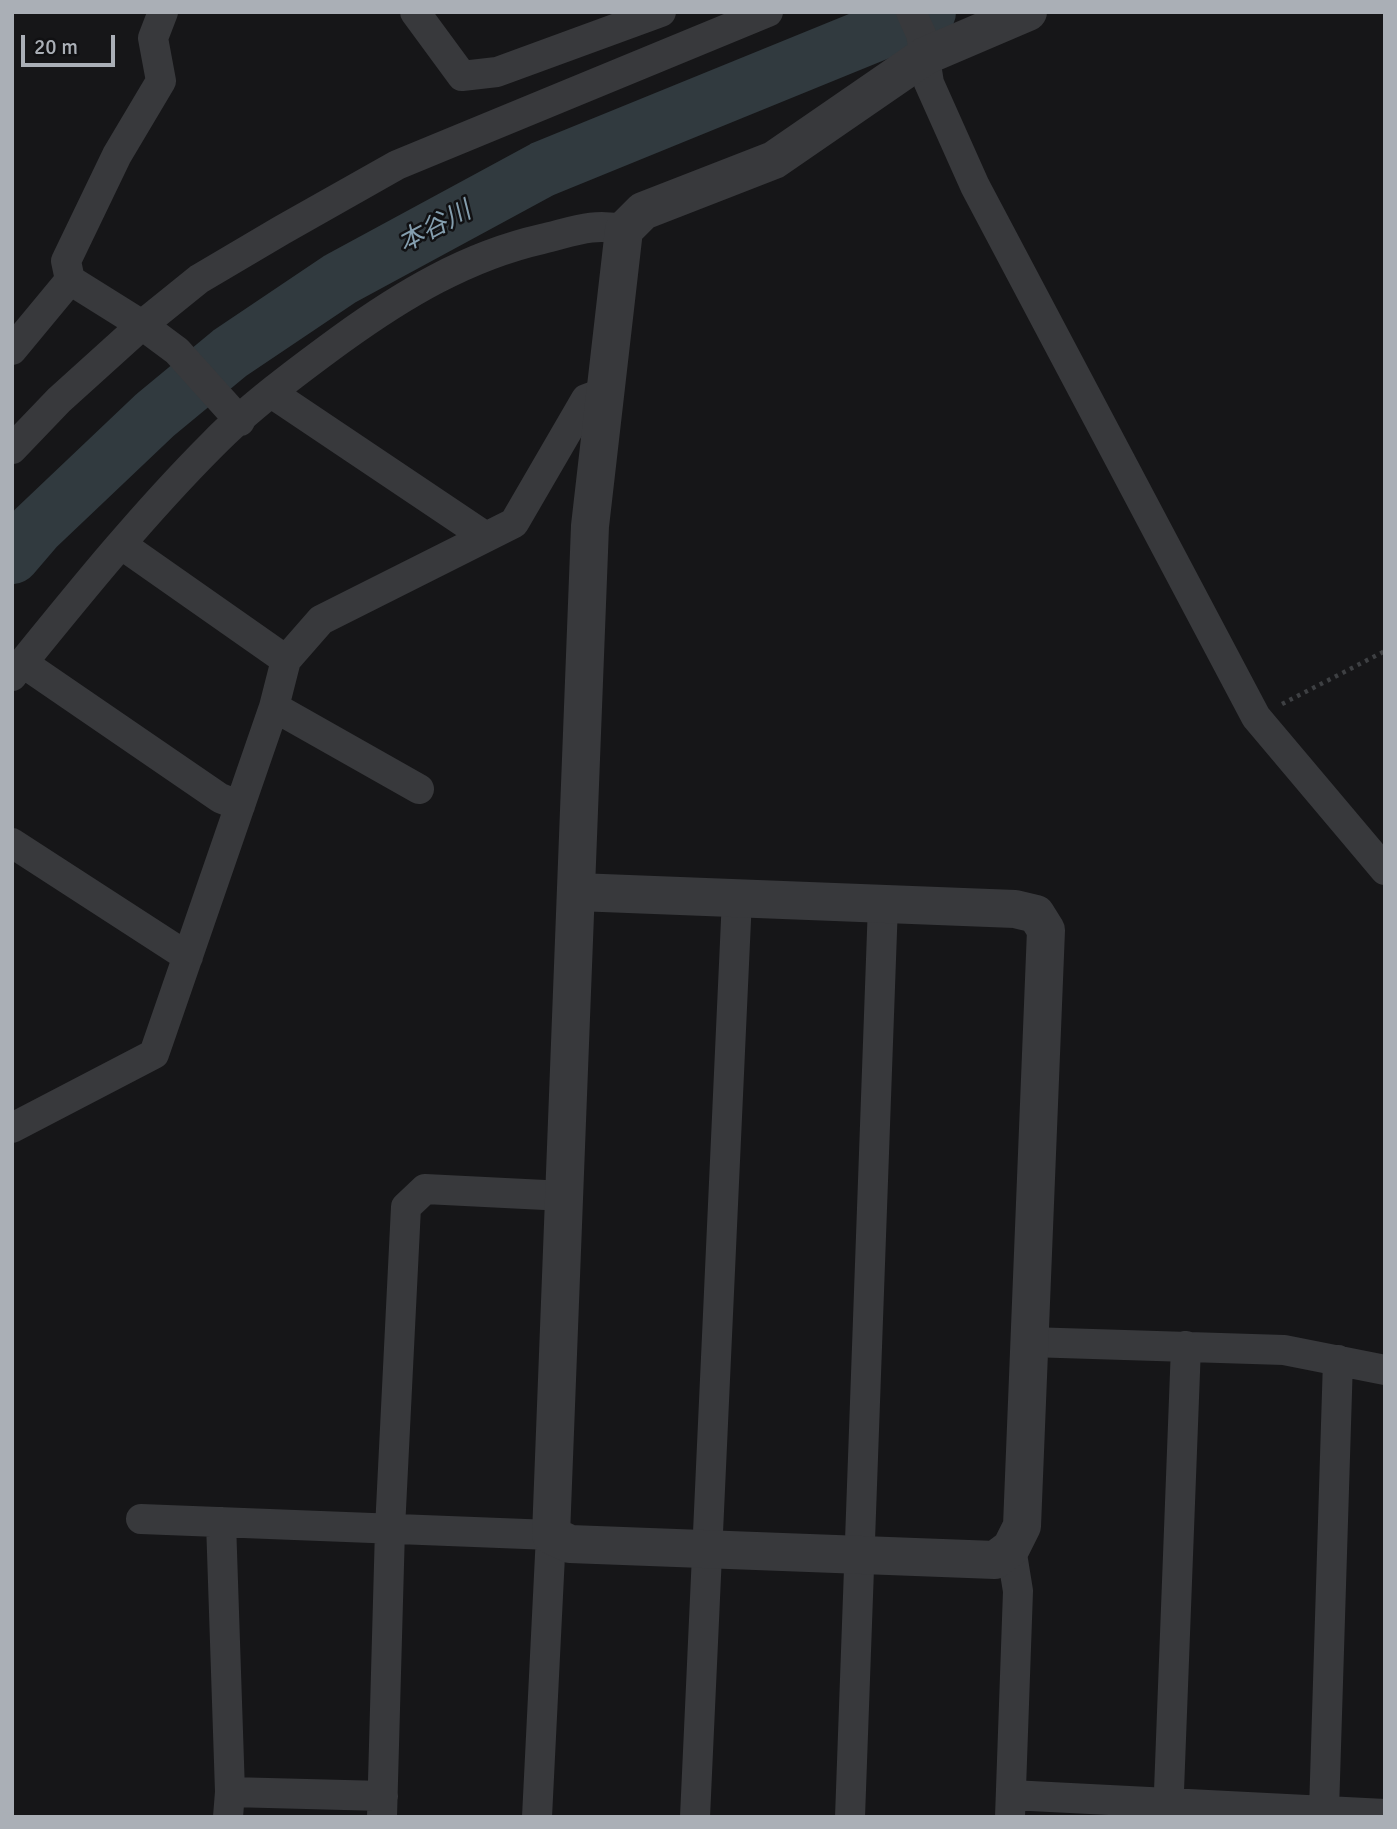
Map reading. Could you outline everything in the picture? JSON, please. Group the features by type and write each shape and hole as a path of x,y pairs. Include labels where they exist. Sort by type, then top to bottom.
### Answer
{"street":[{"path":"163,12 153,37 161,81 117,155 66,261 71,280 142,325 177,351 231,411"},
{"path":"415,12 462,76 497,72 661,12"},
{"path":"12,449 59,400 142,325 199,279 397,166 768,12"},
{"path":"537,1817 565,1196 590,526 624,230 643,211 774,160 919,34 1028,12"},
{"path":"919,34 929,83 975,186 1256,717 1385,870"},
{"path":"240,806 220,799 18,670 121,545 214,442 231,411 273,394 398,298 463,266 519,244 604,225 624,230"},
{"path":"12,350 71,280"},
{"path":"12,1128 154,1054 274,707 286,660 321,620 514,523 586,399 605,392"},
{"path":"273,394 486,537"},
{"path":"121,545 286,660"},
{"path":"274,707 419,789"},
{"path":"12,843 188,957"},
{"path":"141,1519 551,1535 570,1544 860,1556 995,1560 1011,1548 1023,1526 1046,930 1036,914 1015,909 577,892"},
{"path":"695,1817 737,898"},
{"path":"850,1817 883,904"},
{"path":"221,1522 229,1804 382,1807 390,1529 406,1207 425,1189 565,1196"},
{"path":"1029,1342 1284,1350 1385,1370"},
{"path":"1169,1810 1186,1346"},
{"path":"1324,1811 1338,1360"},
{"path":"1011,1548 1018,1591 1010,1806 1385,1814"}],"path":[{"path":"1256,717 1385,651"}],"waterway":[{"name":"本谷川","path":"12,556 36,528 155,415 230,353 340,279 543,169 928,12"}]}
